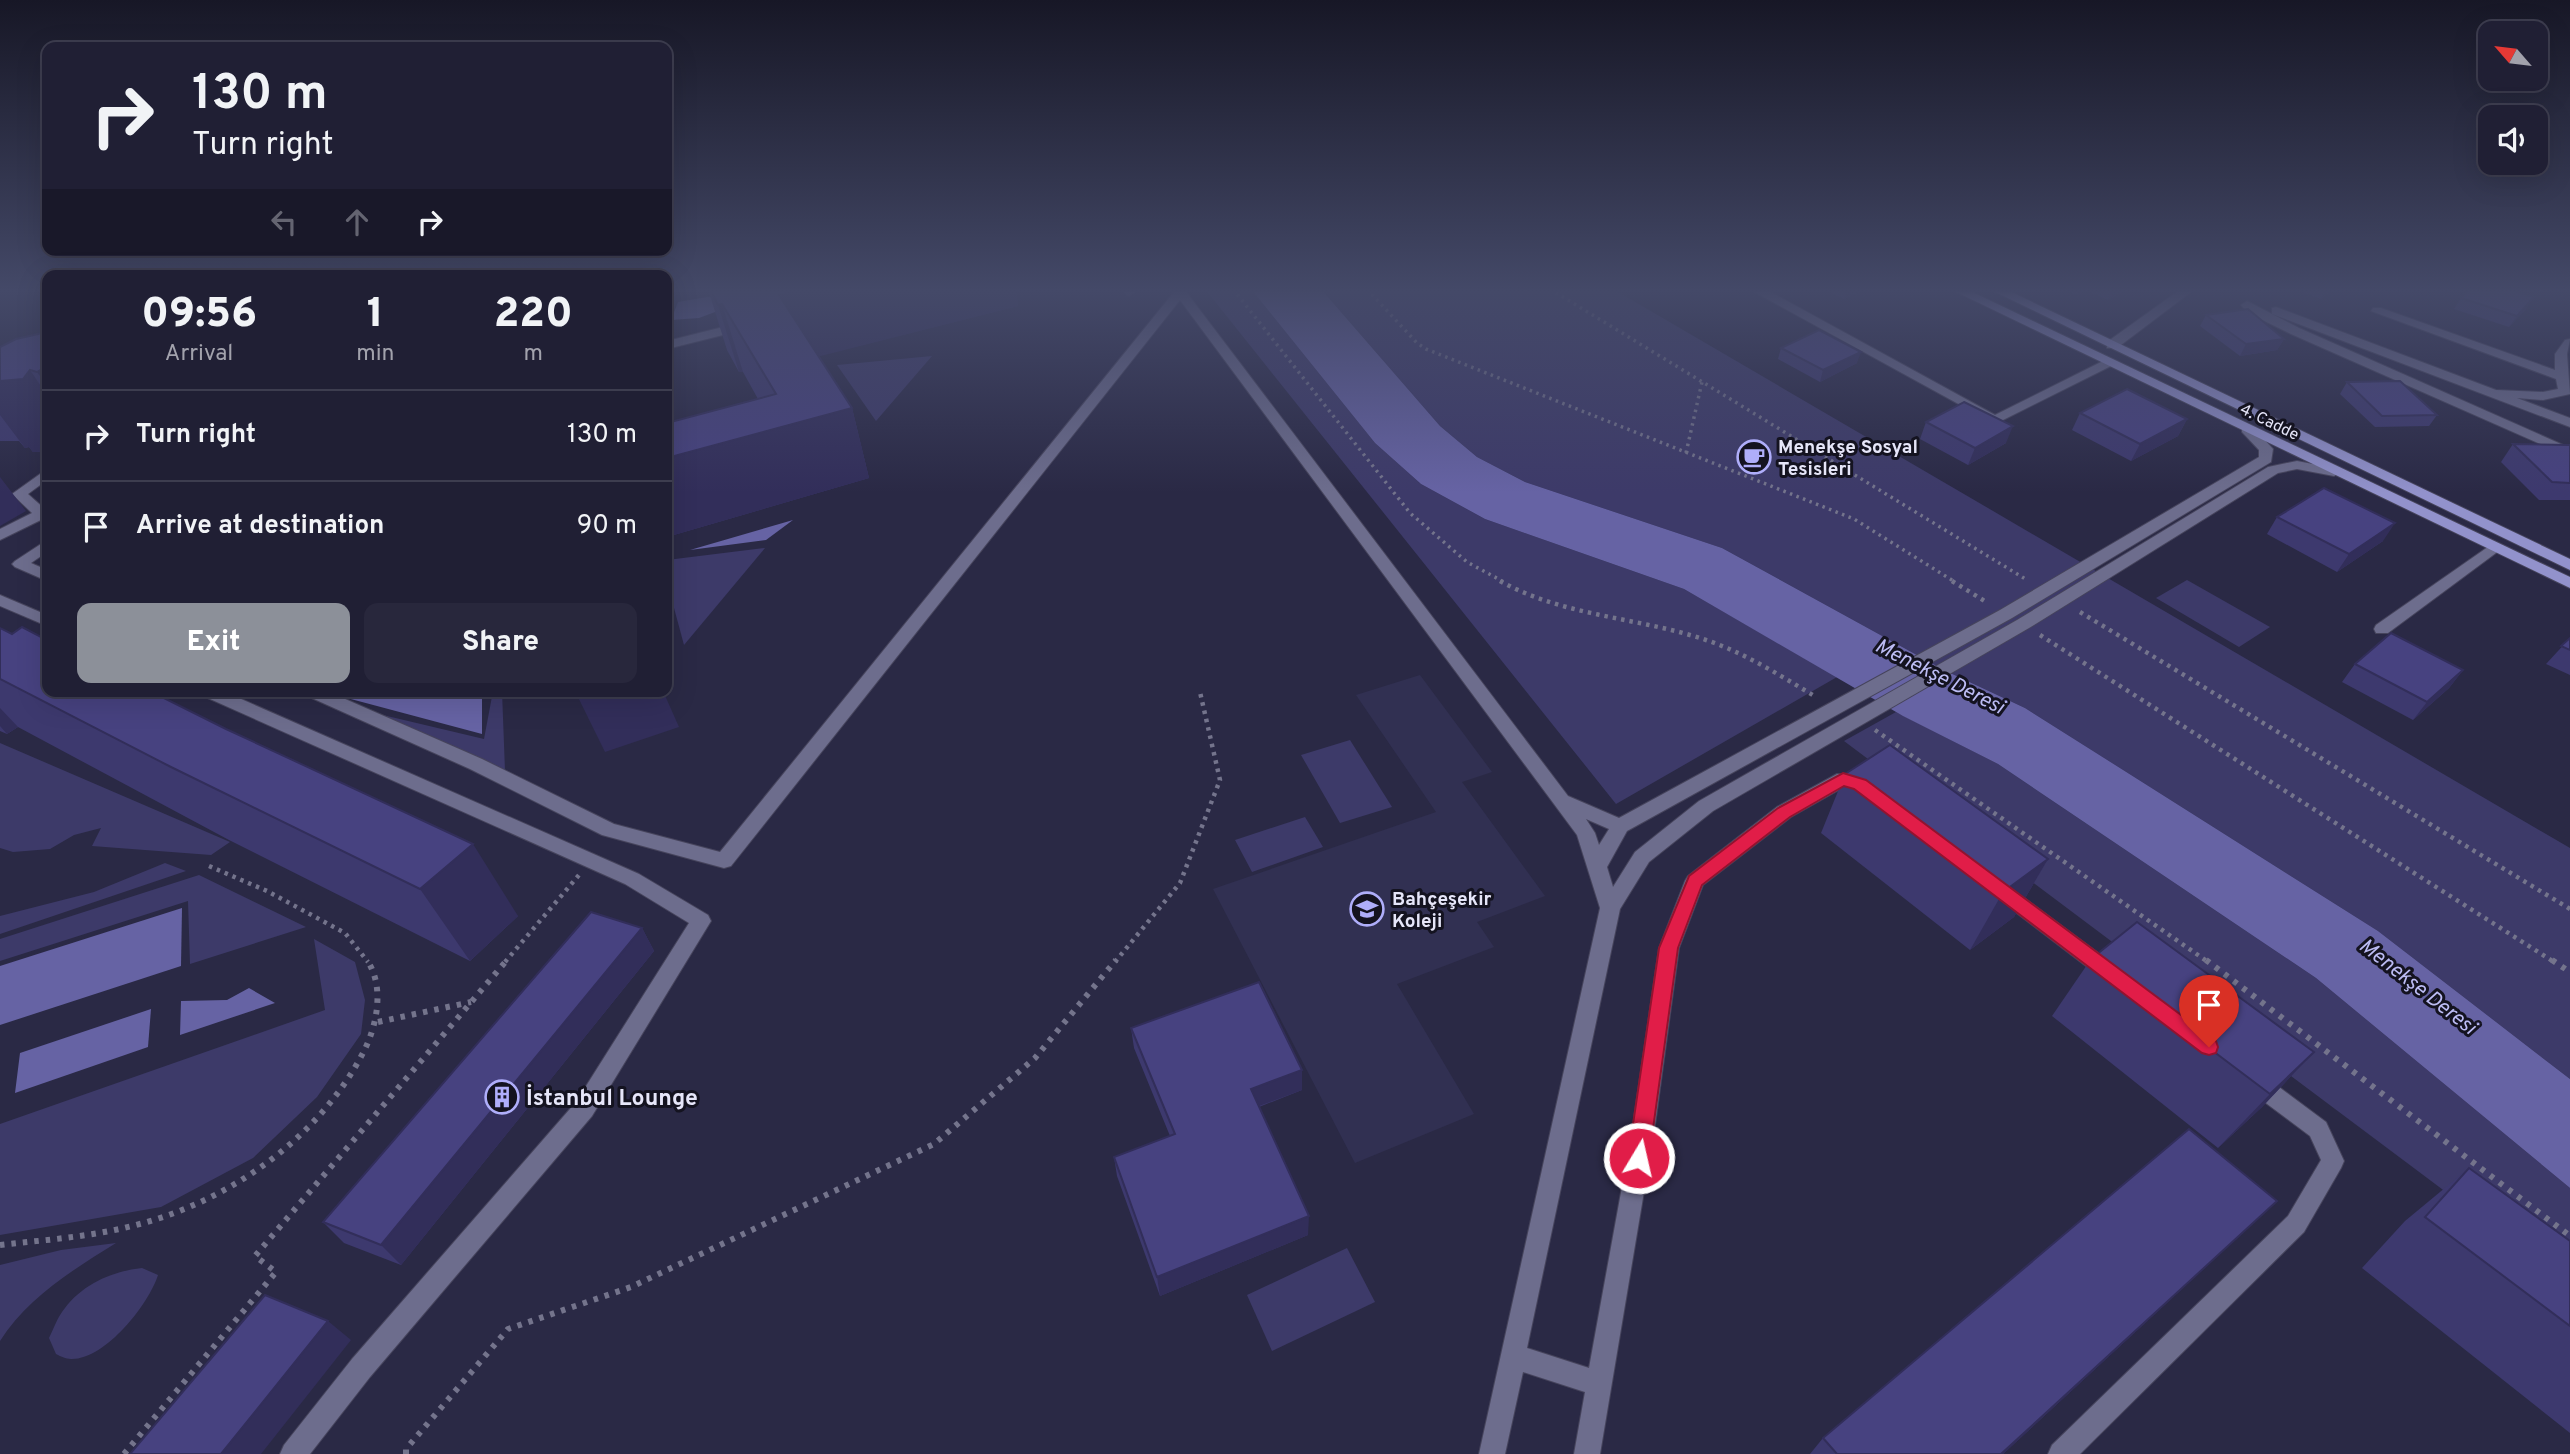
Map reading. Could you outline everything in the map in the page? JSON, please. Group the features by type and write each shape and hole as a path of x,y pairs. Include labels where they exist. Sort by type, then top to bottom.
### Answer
{"main road":[{"name":"4. Cadde","path":"2097,357 2534,565 2570,585"},
{"name":"4. Cadde","path":"2137,357 2570,563"}],"street":[{"path":"325,697 476,764 609,830 724,861 1126,357"},
{"path":"1229,357 1586,833 1610,908"},
{"path":"1880,357 1995,419 2110,363"},
{"path":"2353,357 2570,453"},
{"path":"2395,357 2570,424"},
{"path":"2492,357 2567,387"},
{"path":"2562,357 2567,387"},
{"path":"2484,392 2543,396 2567,387"},
{"path":"1597,867 1620,826 1957,642 2266,459 2266,449 2247,429"},
{"path":"1492,1454 1610,908 1642,857 1706,806 1868,721 2273,470 2297,465 2334,472"},
{"path":"0,535 42,514 19,494 42,477"},
{"path":"2382,629 2495,547"},
{"path":"42,549 20,564 42,574"},
{"path":"0,600 42,619"},
{"path":"221,697 632,879 701,921 584,1109 362,1368 293,1454"},
{"path":"1587,1454 1643,1132 1669,948 1695,881 1784,812 1843,779 1860,784 1882,801"},
{"path":"1562,800 1620,826"},
{"path":"1983,877 2128,986"},
{"path":"2061,1454 2296,1224 2333,1161 2318,1129 2239,1070"},
{"path":"1513,1356 1599,1384"}],"path":[{"path":"1287,357 1410,513 1467,562 1526,595 1561,607 1706,640 1754,661 1818,698"},
{"path":"1446,357 1871,528 2006,614"},
{"path":"1686,453 1702,382"},
{"path":"2023,624 2570,972"},
{"path":"407,1454 406,1449 508,1329 631,1287 934,1144 1035,1058 1180,883 1220,780 1200,692"},
{"path":"1868,721 2192,949 2570,1237"},
{"path":"124,1454 276,1272 255,1256 591,861"},
{"path":"0,1245 124,1229 175,1213 243,1180 299,1137 333,1100 371,1039 377,1022 380,996 369,963 351,938 281,897 209,866"},
{"path":"377,1022 472,1002"}],"shaded area":[{"path":"923,357 931,357 876,421 837,365"},
{"path":"1259,357 1306,357 1375,443 1421,484 1485,519 1684,589 1837,677 1616,804"},
{"path":"1380,357 1729,357 2570,848 2570,1079 2378,931 2025,708 1946,671 1722,548 1525,482 1477,457 1440,426"},
{"path":"765,548 684,645 672,601 672,559"},
{"path":"2187,580 2270,627 2239,647 2156,598"},
{"name":"Bahçeşekir Koleji","path":"1420,675 1492,772 1462,782 1545,896 1477,922 1494,947 1397,984 1474,1114 1355,1163 1213,889 1436,812 1356,695"},
{"path":"492,697 502,697 505,771 366,711 484,739"},
{"path":"1896,712 1998,764 2316,978 2570,1188 2570,1285 1844,741"},
{"path":"1350,740 1392,807 1340,823 1301,755"},
{"path":"0,743 230,842 211,855 92,846 101,828 74,835 50,849 13,852 0,848"},
{"path":"1305,817 1323,847 1252,872 1235,840"},
{"path":"165,863 186,871 0,934 0,916 94,892"},
{"path":"199,875 306,927 190,964 188,901 0,961 0,939"},
{"path":"314,939 355,962 365,1000 361,1034 317,1097 253,1158 161,1207 0,1235 0,1124 325,1010"},
{"path":"116,1243 37,1298 0,1341 0,1265 61,1250"},
{"path":"1347,1248 1375,1302 1272,1351 1247,1295"},
{"path":"142,1268 158,1275 153,1287 135,1315 111,1341 84,1357 69,1359 56,1354 49,1338 60,1315 72,1300 99,1280"}],"water":[{"name":"Menekşe Deresi","path":"1306,357 1380,357 1440,426 1477,457 1525,482 1722,548 1946,671 2025,708 2378,931 2570,1079 2570,1188 2316,978 1998,764 1903,716 1684,589 1485,519 1421,484 1375,443"},
{"path":"793,520 766,540 690,550"},
{"path":"482,697 482,734 347,698"},
{"path":"182,908 181,966 0,1025 0,966"},
{"path":"249,988 275,1003 180,1035 181,1001 227,1000"},
{"path":"151,1009 148,1047 15,1093 20,1053"}],"building":[{"path":"0,357 42,357 42,369 37,372 30,370 23,379 0,381"},
{"path":"754,357 819,357 852,408 672,457 672,422 776,394"},
{"path":"1798,357 1851,357 1823,370"},
{"path":"2400,381 2437,415 2382,416 2347,382"},
{"path":"2127,389 2187,419 2140,444 2080,413"},
{"path":"1964,402 2013,426 1975,448 1926,422"},
{"path":"2513,444 2570,445 2570,483 2552,482"},
{"path":"2324,488 2395,523 2349,554 2277,517"},
{"path":"22,627 42,637 42,697 162,697 473,844 420,889 171,767 0,679 0,628 12,634"},
{"path":"2391,633 2463,670 2427,702 2355,664"},
{"path":"2570,638 2570,650 2561,646"},
{"path":"1890,745 2048,859 2003,892 1845,774"},
{"path":"591,912 642,928 381,1245 323,1222"},
{"path":"2137,922 2314,1052 2270,1094 2091,959"},
{"path":"1259,982 1302,1070 1251,1089 1309,1216 1157,1277 1114,1157 1175,1134 1131,1028"},
{"path":"2189,1129 2277,1201 2001,1454 1837,1454 1823,1438"},
{"path":"2469,1168 2570,1241 2570,1326 2425,1217"},
{"path":"265,1295 328,1321 221,1454 130,1454"}],"place":[{"name":"Menekşe Sosyal Tesisleri","path":"1754,457"},
{"name":"Bahçeşekir Koleji","path":"1367,909"},
{"name":"İstanbul Lounge","path":"502,1097"}],"route":[{"path":"1639,1158 1669,948 1695,881 1784,812 1843,779 1860,784 2209,1047"}]}
